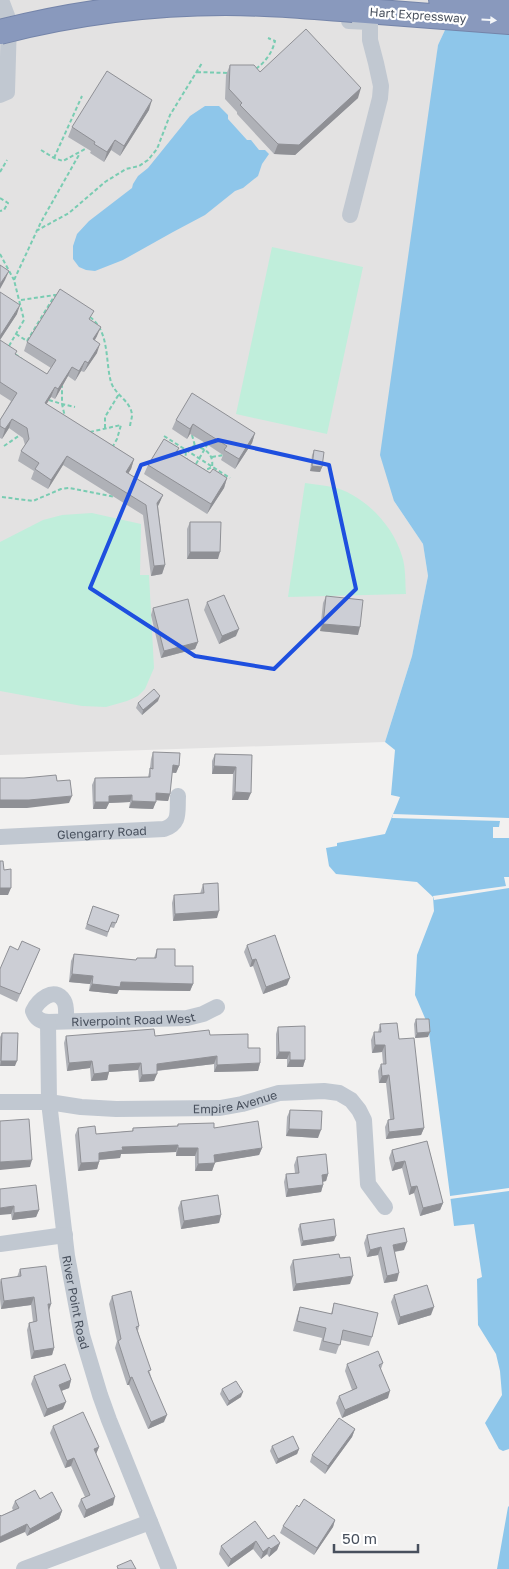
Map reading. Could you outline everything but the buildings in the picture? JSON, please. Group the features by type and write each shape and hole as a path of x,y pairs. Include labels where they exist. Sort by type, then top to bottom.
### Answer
{"highway":[{"path":"0,15 70,0"},
{"name":"Hart Expressway","path":"441,0 509,5"},
{"name":"Hart Expressway","path":"4,37 59,18 150,6 204,4 265,4 509,22"}],"street":[{"path":"1,0 8,21 4,37 4,94"},
{"path":"4,37 36,34 134,17 202,12 246,13 370,22 370,40 381,86 380,98 350,215"},
{"name":"Glengarry Road","path":"0,838 164,829 172,826 176,821 178,796"},
{"path":"48,1022 38,1020 33,1011 37,1003 44,996 53,995 64,1001 66,1021"},
{"name":"Riverpoint Road West","path":"48,1022 187,1018 203,1014 217,1007"},
{"name":"River Point Road","path":"48,1022 49,1102 67,1256 82,1335 100,1395 169,1569"},
{"name":"Empire Avenue","path":"0,1102 49,1102 81,1107 116,1109 220,1108 242,1104 279,1093 324,1091 339,1093 351,1100 364,1120 368,1184 385,1207"},
{"path":"0,1244 65,1235"},
{"path":"24,1569 150,1522"}],"path":[{"path":"248,72 257,68 272,51 275,41 268,38"},
{"path":"36,231 69,213 105,182 126,169 139,166 148,160 157,149 170,115 202,63"},
{"path":"197,72 234,73"},
{"path":"54,158 82,96"},
{"path":"41,150 63,161 87,148"},
{"path":"14,280 36,231 80,153"},
{"path":"0,172 7,160"},
{"path":"0,198 8,203 4,210 0,211"},
{"path":"0,254 14,280 24,320 7,348"},
{"path":"20,301 55,295 62,298"},
{"path":"16,334 28,341 55,295"},
{"path":"86,313 96,322 101,330 114,390 126,402 132,413 130,427"},
{"path":"13,352 25,361"},
{"path":"56,380 62,386 62,404 65,420"},
{"path":"105,428 105,417 119,394"},
{"path":"49,400 75,407"},
{"path":"85,434 121,425 117,439 111,449"},
{"path":"4,446 20,435"},
{"path":"192,435 195,446"},
{"path":"164,436 230,478"},
{"path":"190,473 207,445"},
{"path":"186,450 195,446 205,449 212,457 212,467"},
{"path":"186,450 184,457 194,467 203,470 212,467"},
{"path":"212,457 224,455"},
{"path":"203,470 204,476"},
{"path":"2,497 33,501 61,489 69,488 114,497 121,494"}],"highlighted area":[{"path":"218,440 329,465 356,589 274,669 195,656 90,588 141,465"}],"shaded area":[{"path":"0,0 431,0 434,13 445,30 438,45 394,501 423,544 428,576 412,656 385,742 0,755"}],"green space":[{"path":"272,247 363,267 327,434 236,414"},
{"path":"305,483 332,487 347,492 365,503 381,518 394,536 402,556 405,570 406,594 288,597"},
{"path":"92,513 141,524 140,575 149,575 154,668 145,689 138,696 106,707 82,706 0,691 0,542 43,520 62,515"}],"water":[{"path":"509,0 509,1449 503,1451 499,1449 485,1423 502,1395 496,1354 478,1325 477,1279 482,1277 474,1224 454,1226 428,1025 415,995 417,955 434,911 433,897 417,882 336,874 329,866 326,848 337,846 337,843 385,834 400,797 391,795 395,750 385,742 412,656 428,576 423,544 394,501 380,455 438,45 445,30 434,13"},
{"path":"205,106 219,106 247,140 251,140 259,150 265,150 269,154 262,164 258,176 243,188 235,191 205,215 123,260 95,271 79,267 73,259 73,246 77,234 89,221 132,188 138,176 148,168 190,116"},
{"path":"508,1507 509,1569 497,1569"}],"pier":[{"path":"393,814 509,818 509,838 493,838 493,827 499,827 500,821 392,818"},
{"path":"504,877 509,877 509,888 434,900 433,896 506,886"},
{"path":"509,1188 509,1191 450,1199 450,1196"}]}
